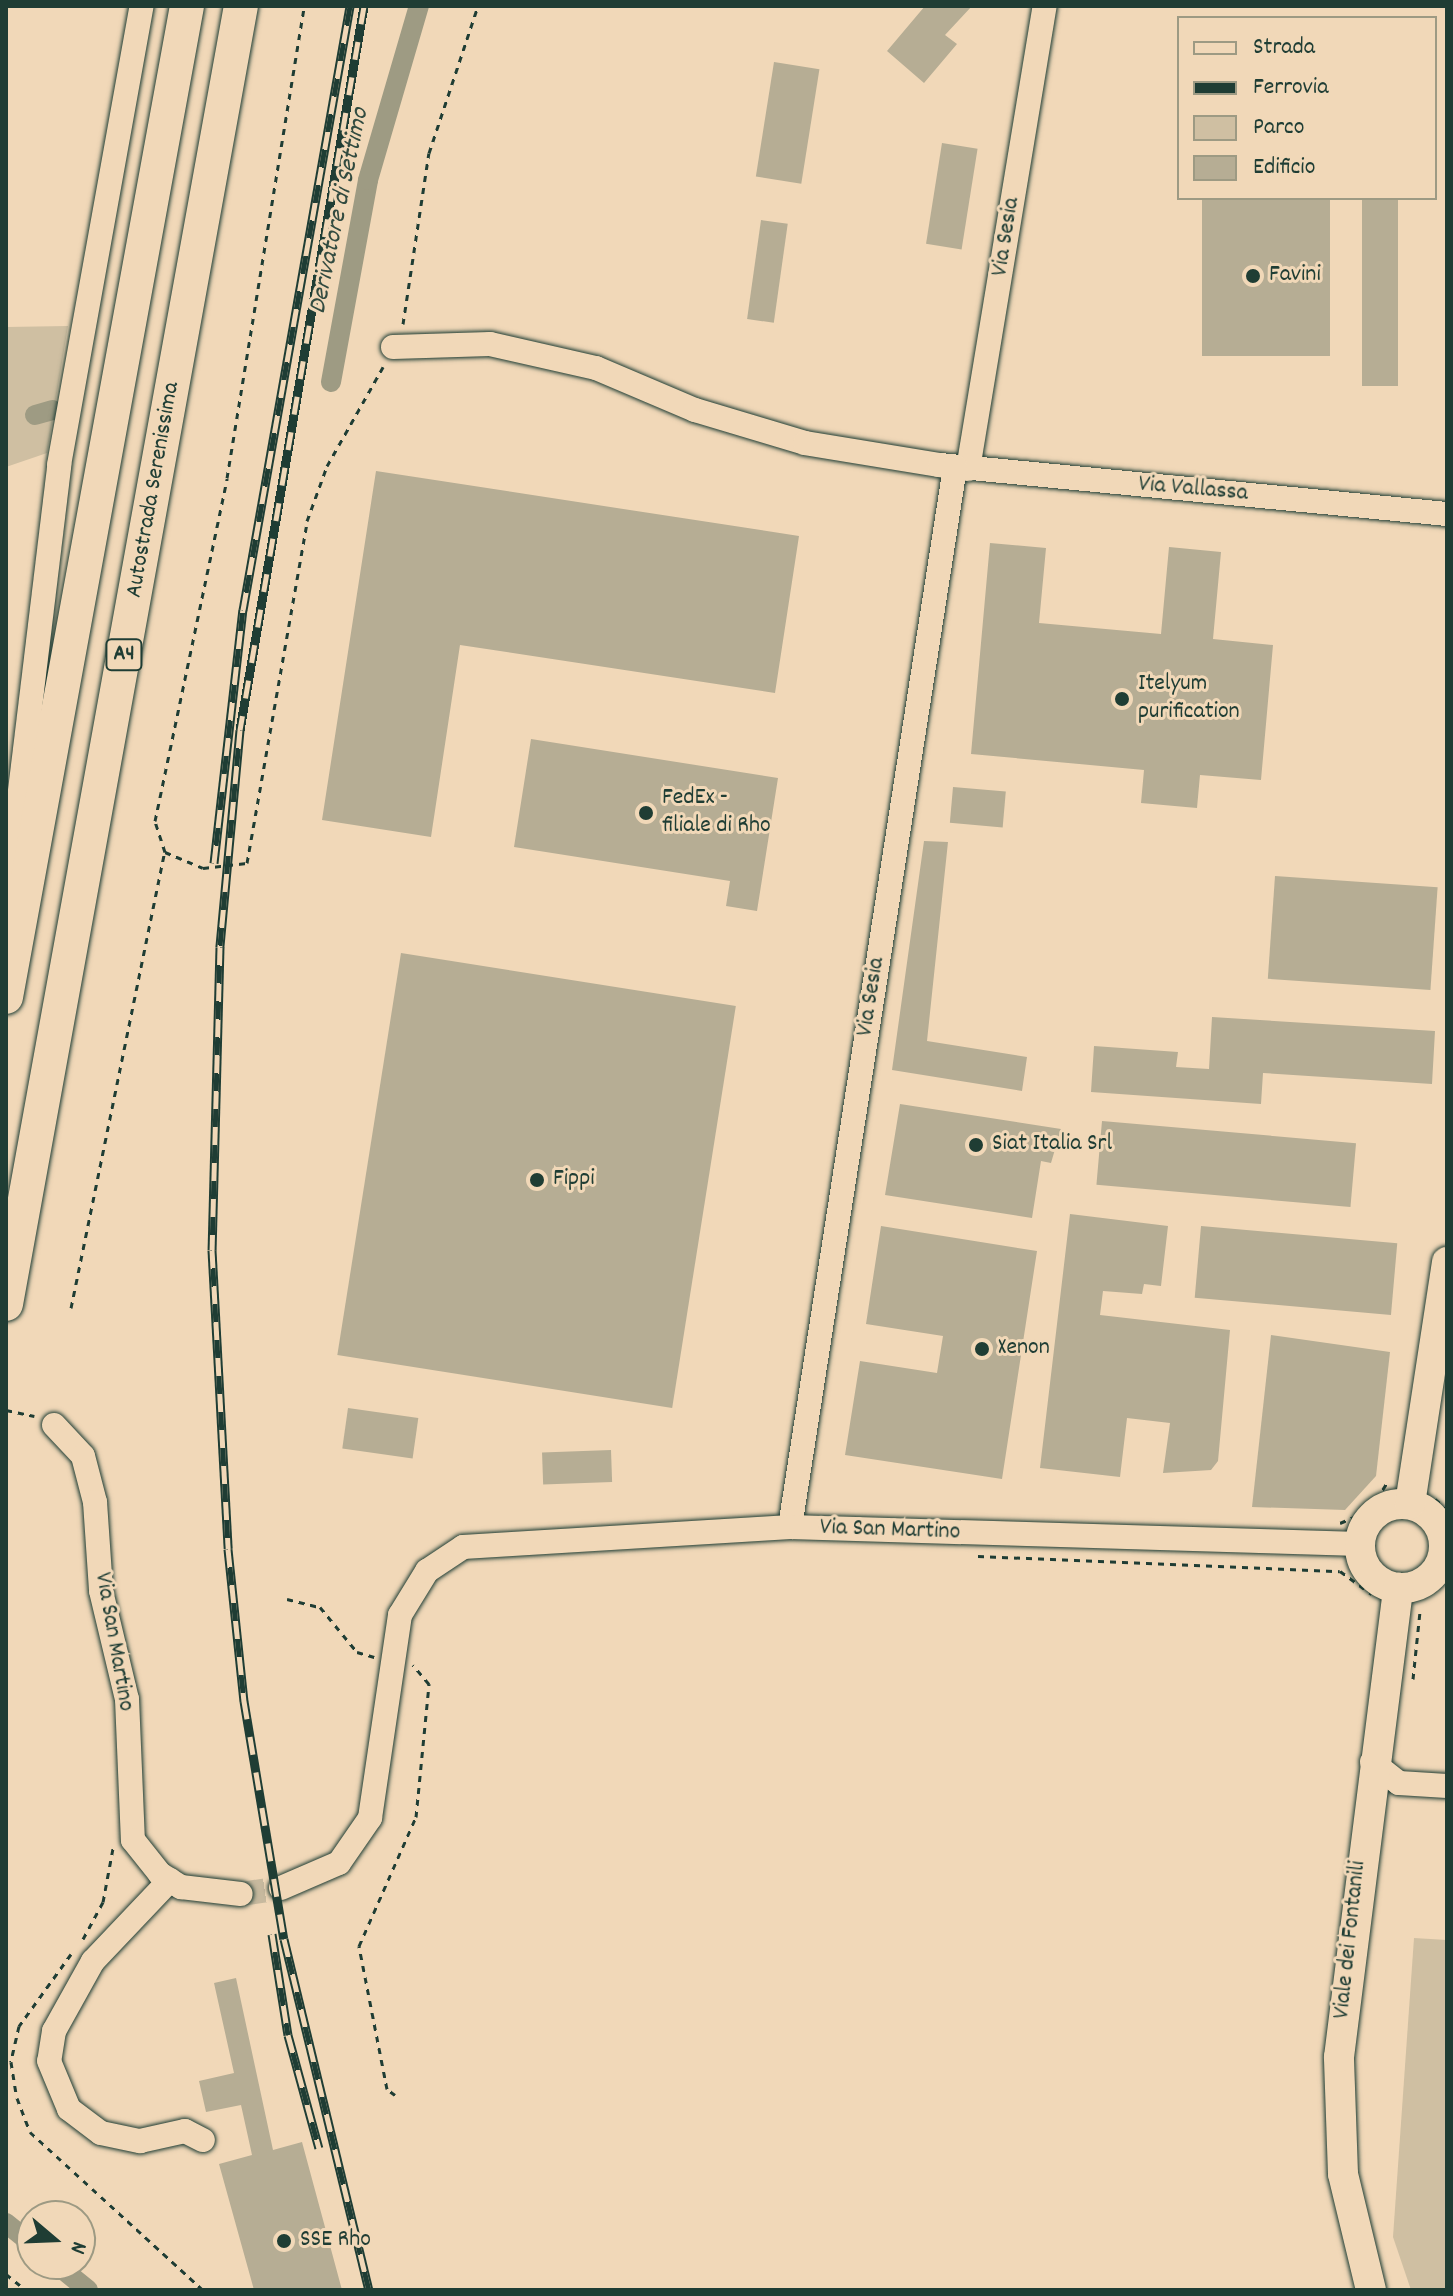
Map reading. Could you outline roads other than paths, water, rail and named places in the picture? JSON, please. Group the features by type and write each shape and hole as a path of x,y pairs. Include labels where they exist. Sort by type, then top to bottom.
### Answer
{"highway":[{"name":"A4","path":"6,997 187,6"},
{"name":"Autostrada Serenissima","path":"6,1304 241,6"}],"main road":[{"path":"1410,1504 1412,1467 1447,1262"},
{"path":"1410,1504 1428,1512 1445,1535 1443,1558 1430,1578 1407,1599 1372,1576 1349,1544 1376,1513 1410,1504"},
{"name":"Viale dei Fontanili","path":"1371,2290 1346,2187 1338,2097 1372,1762 1407,1599"}],"street":[{"path":"6,906 59,465 142,6"},
{"name":"Via Sesia","path":"790,1527 954,467 1045,6"},
{"name":"Via Vallassa","path":"393,347 490,344 596,368 695,410 805,443 954,467 1447,514"},
{"name":"Via San Martino","path":"54,1425 83,1456 95,1502 101,1591 127,1699 129,1824 143,1856 170,1880 212,1894 241,1894"},
{"name":"Via San Martino","path":"281,1888 339,1863 370,1818 393,1640 409,1595 427,1571 481,1543 790,1527 1349,1544"},
{"path":"1372,1762 1399,1783 1447,1786"},
{"path":"1367,1805 1399,1783"},
{"path":"170,1880 93,1961 54,2031 49,2061 69,2109 101,2133 140,2141 185,2131 203,2140"}],"waterway":[{"name":"Derivatore di Settimo","path":"331,382 368,180 419,6"},
{"name":"Derivatore di Settimo","path":"35,415 52,410"},
{"path":"6,2223 16,2231"},
{"path":"76,2280 88,2290"}],"tunnel":[{"path":"241,1894 281,1888"}],"railway":[{"path":"214,863 243,610 350,6"},
{"path":"364,6 240,730 220,947 212,1250 228,1549 244,1701 284,1939 369,2290"},
{"path":"272,1934 288,2035 319,2148"}],"place":[{"name":"Favini","path":"1253,276"},
{"name":"Itelyum purification","path":"1122,699"},
{"name":"FedEx - filiale di Rho","path":"646,813"},
{"name":"Siat Italia Srl","path":"976,1145"},
{"name":"Fippi","path":"537,1180"},
{"name":"Xenon","path":"982,1349"},
{"name":"SSE Rho","path":"284,2241"}]}
